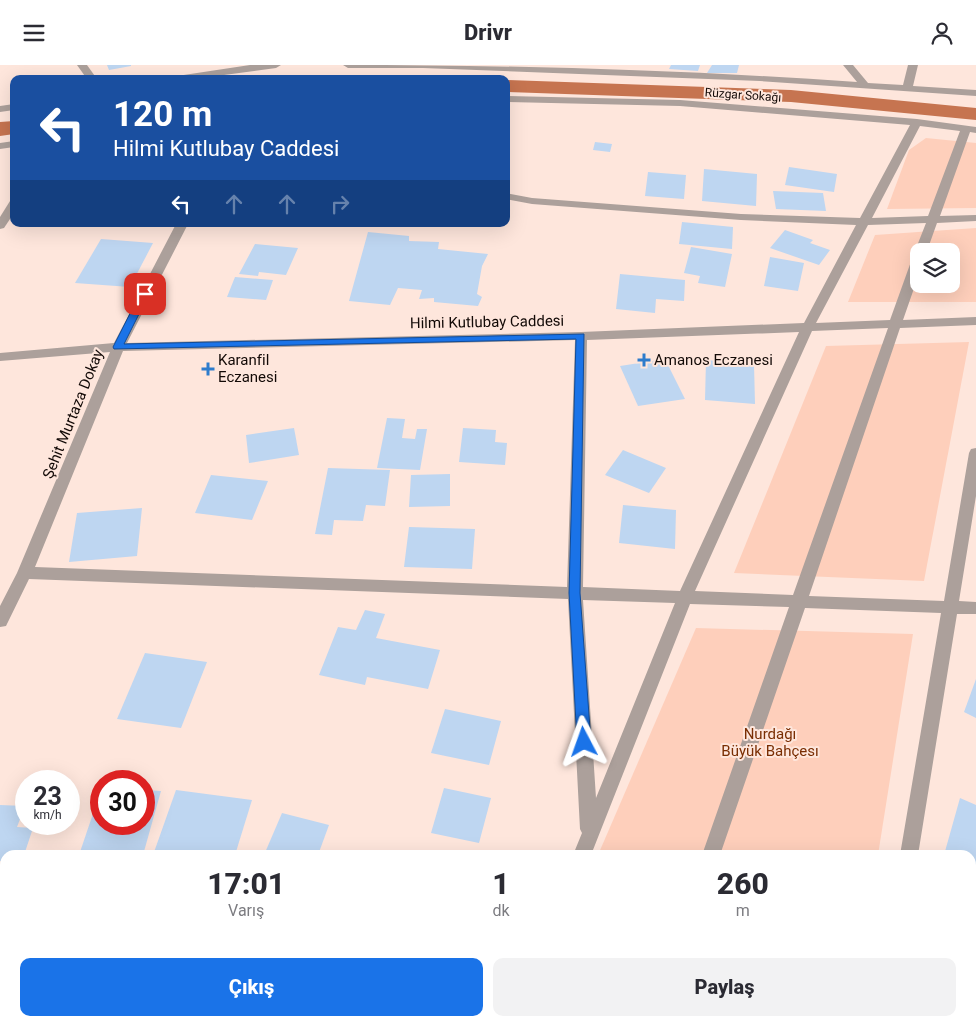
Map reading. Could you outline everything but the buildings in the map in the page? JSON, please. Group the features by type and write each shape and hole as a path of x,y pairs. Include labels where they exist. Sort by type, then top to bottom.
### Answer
{"street":[{"path":"198,75 276,65"},
{"path":"348,65 760,78 976,93"},
{"path":"848,65 864,84"},
{"path":"907,89 913,65"},
{"name":"Rüzgar Sokağı","path":"510,99 680,103 917,122 971,129"},
{"path":"584,850 685,597 808,327 917,122"},
{"path":"923,243 971,129"},
{"path":"510,197 532,201 741,217 863,222 976,218"},
{"path":"0,226 10,210"},
{"name":"Şehit Murtaza Dokay","path":"0,621 26,573 118,347 180,227"},
{"path":"713,850 910,283"},
{"name":"Hilmi Kutlubay Caddesi","path":"0,357 118,347 581,336 976,321"},
{"path":"581,336 574,593 590,835"},
{"path":"910,850 976,453"},
{"path":"26,573 976,608"}],"green space":[{"path":"926,138 976,143 976,208 887,209 909,150"},
{"path":"976,228 976,302 848,302 875,235"},
{"path":"969,342 924,581 734,573 826,346"},
{"name":"Nurdağı Büyük Bahçesı","path":"696,628 913,634 879,850 600,850"}],"waterway":[{"path":"510,86 791,96 976,114"},
{"path":"0,129 10,128"}],"place":[{"name":"Amanos Eczanesi","path":"644,360"},
{"name":"Karanfil Eczanesi","path":"208,369"}],"route":[{"path":"145,294 118,347 581,336 574,593 584,742"}]}
